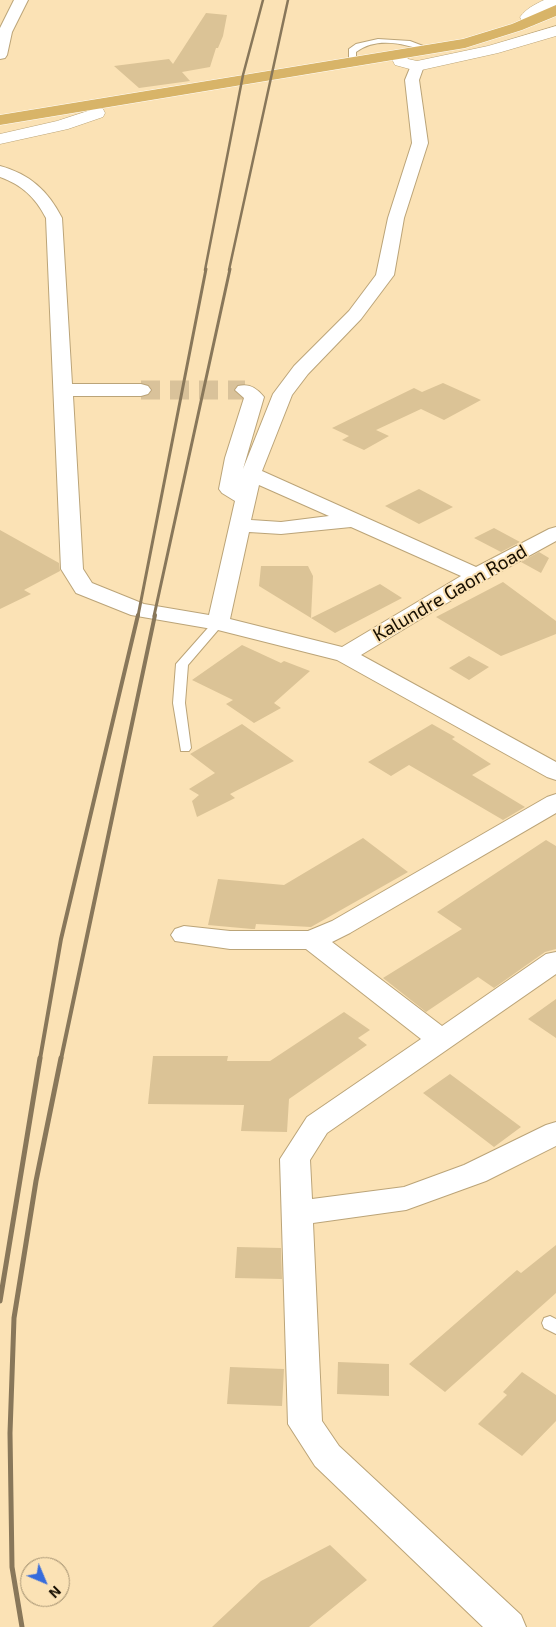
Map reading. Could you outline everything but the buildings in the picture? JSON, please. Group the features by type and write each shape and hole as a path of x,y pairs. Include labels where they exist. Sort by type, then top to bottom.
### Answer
{"highway":[{"path":"0,120 352,62 405,61 427,49 491,36 556,10"},
{"path":"0,129 470,50 501,42 556,21"}],"street":[{"path":"0,55 5,32 21,0"},
{"path":"529,22 528,17 533,11 556,0"},
{"path":"218,622 251,474 282,394 301,370 356,314 385,275 396,218 420,143 412,80 405,61 492,50 556,31"},
{"path":"0,139 62,125 97,112"},
{"path":"0,171 27,183 38,191 44,198 54,218 72,569 84,588 139,610 218,622 345,655 556,772"},
{"path":"63,390 140,390"},
{"path":"245,390 254,397 235,458 229,489 246,499"},
{"path":"251,474 477,574"},
{"path":"240,525 281,528 354,520"},
{"name":"Kalundre Gaon Road","path":"345,655 477,574 556,533"},
{"path":"184,935 230,940 312,940 341,927 556,802"},
{"path":"312,940 441,1040"},
{"path":"508,1627 327,1456 305,1424 295,1159 317,1125 556,961"},
{"path":"297,1213 406,1198 476,1173 556,1134"}],"lane":[{"path":"352,62 352,51 361,45 369,43 400,42 415,44 427,49"},
{"path":"185,748 179,703 182,664 218,622"}],"tunnel":[{"path":"141,390 245,390"}],"railway":[{"path":"205,270 243,75 263,0"},
{"path":"229,270 288,0"},
{"path":"138,616 206,269"},
{"path":"154,616 230,269"},
{"path":"40,1059 61,939 138,615"},
{"path":"61,1059 155,615"},
{"path":"0,1301 40,1058"},
{"path":"22,1627 12,1567 10,1433 14,1318 36,1181 61,1058"}]}
